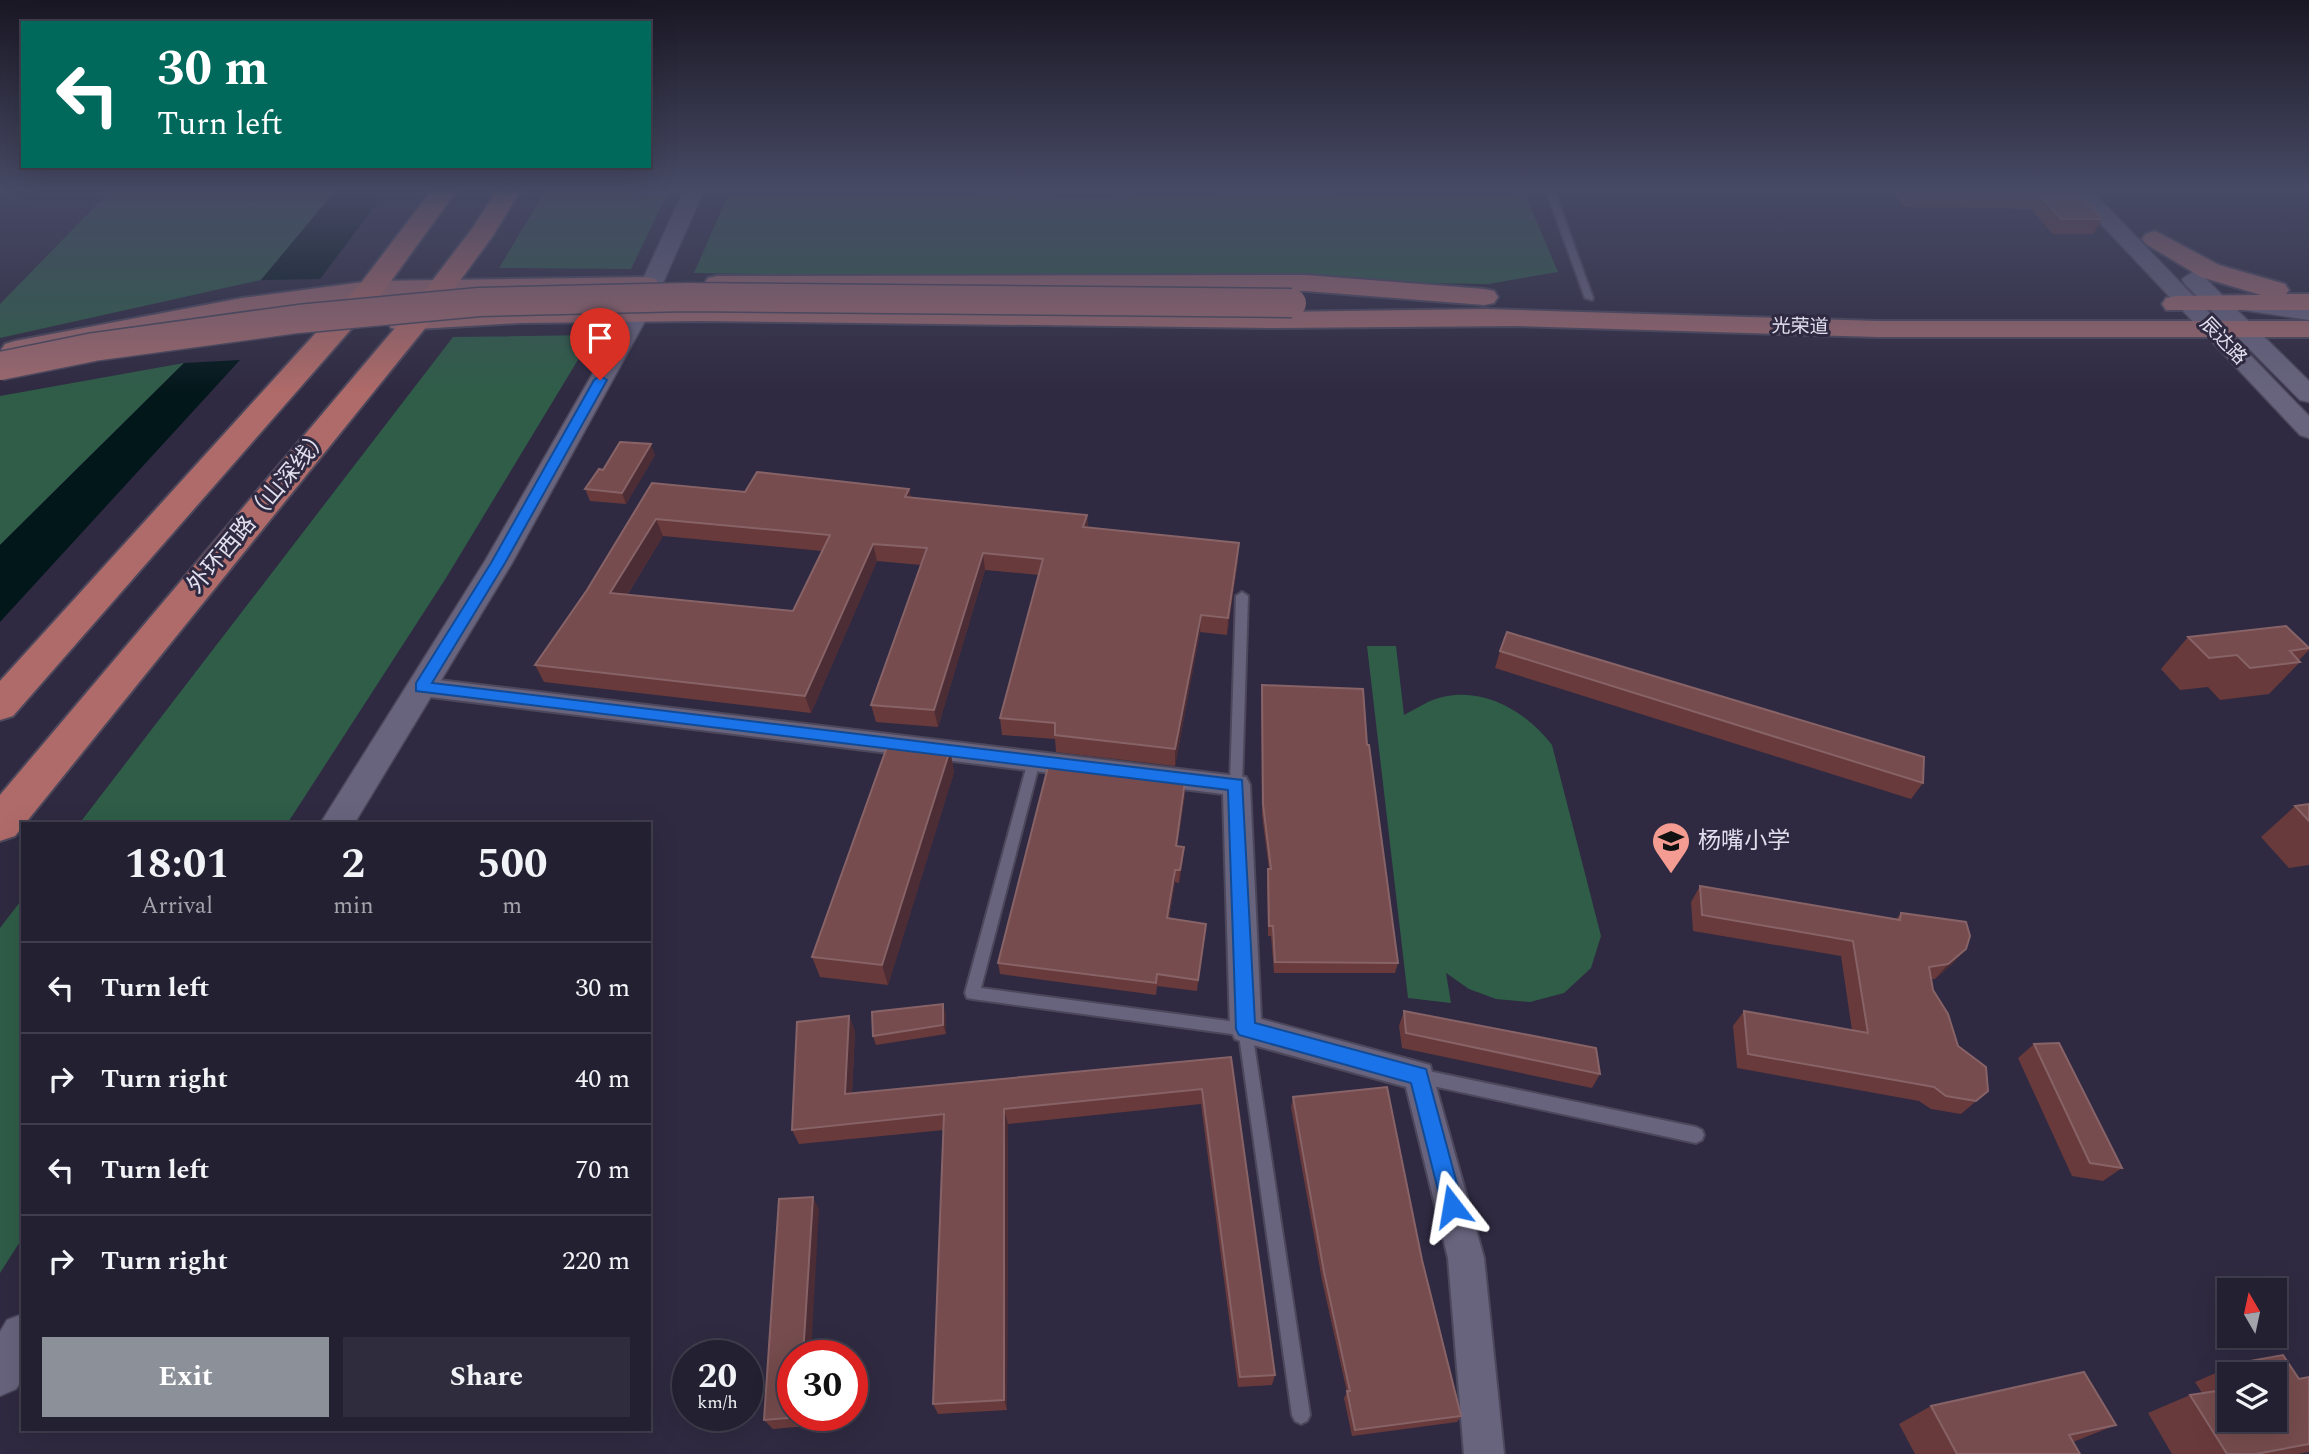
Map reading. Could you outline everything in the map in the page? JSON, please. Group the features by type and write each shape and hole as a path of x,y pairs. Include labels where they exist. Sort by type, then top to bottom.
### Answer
{"highway":[{"path":"0,706 337,328 394,258"},
{"name":"外环西路（山深线）","path":"0,824 416,321 461,258"}],"main road":[{"path":"2185,258 2232,280 2273,290 2309,290"},
{"path":"0,354 79,335 242,306 371,289 441,286 1306,283 1484,297"},
{"path":"0,366 94,347 298,319 479,302 586,297 1292,303 1484,297"},
{"name":"光荣道","path":"1484,297 1844,306 2218,311 2309,329"},
{"name":"光荣道","path":"1292,303 1511,319 1878,329 2218,311 2309,302"},
{"path":"0,377 140,349 337,328 416,321 639,312 1349,321 1511,319"}],"street":[{"path":"339,822 498,563 639,312 663,258"},
{"name":"辰达路","path":"2149,258 2218,311 2309,395"},
{"name":"辰达路","path":"2171,258 2218,311 2309,430"},
{"path":"2218,311 2309,313"},
{"path":"422,687 1236,785 1246,1029 1419,1076 1465,1258 1484,1454"},
{"path":"0,1373 21,1339"}],"lane":[{"path":"1575,258 1589,298"},
{"path":"1236,785 1242,596"},
{"path":"1034,761 972,993 1246,1029 1301,1415"},
{"path":"1419,1076 1696,1135"}],"green space":[{"path":"45,258 279,258 261,280 0,338 0,304"},
{"path":"505,258 636,258 631,269 499,268"},
{"path":"701,258 1552,258 1558,272 1488,284 694,273"},
{"path":"593,335 446,578 288,822 81,822 453,337"},
{"path":"184,363 0,545 0,396"},
{"path":"1367,646 1396,646 1404,715 1445,696 1480,697 1513,710 1541,732 1552,745 1601,936 1591,968 1564,993 1530,1002 1496,999 1469,989 1446,973 1451,1003 1408,998"},
{"path":"21,901 21,1240 0,1273 0,928"}],"shaded area":[{"path":"279,258 336,258 320,279 261,280"},
{"path":"240,360 0,622 0,545 184,363"}],"building":[{"path":"620,442 651,444 622,493 585,489 599,469 603,470"},
{"path":"757,472 909,489 905,497 1087,515 1083,527 1239,543 1228,618 1201,615 1175,749 1055,735 1055,723 1000,718 1043,559 983,553 934,710 871,705 927,548 873,544 805,696 535,665 587,590 652,483 745,492","holes":["656,519 830,535 793,611 610,593"]},
{"path":"2286,626 2309,648 2290,651 2300,662 2250,668 2237,655 2209,658 2188,637"},
{"path":"1507,632 1924,757 1923,783 1500,651"},
{"path":"1262,685 1363,689 1367,745 1398,963 1275,962 1273,926 1269,926 1268,869 1271,869 1263,804"},
{"path":"888,744 950,750 882,965 812,957"},
{"path":"1049,763 1185,781 1176,846 1184,847 1180,870 1175,870 1167,918 1206,924 1198,980 1157,974 1156,983 998,963"},
{"path":"2309,804 2309,821 2295,806"},
{"path":"1700,886 1900,920 1901,913 1966,922 1970,936 1966,949 1948,964 1929,967 1933,990 1948,1014 1958,1046 1986,1067 1988,1091 1976,1101 1946,1096 1934,1087 1748,1054 1744,1011 1868,1033 1853,941 1702,915"},
{"path":"943,1004 943,1025 873,1036 872,1012"},
{"path":"1404,1011 1596,1048 1600,1074 1406,1033"},
{"path":"849,1016 845,1094 1231,1057 1275,1375 1240,1377 1202,1089 1004,1109 1004,1400 933,1404 944,1114 792,1130 797,1022"},
{"path":"2059,1043 2122,1168 2090,1163 2034,1044"},
{"path":"1387,1087 1422,1260 1461,1416 1355,1430 1347,1391 1350,1391 1324,1272 1293,1097"},
{"path":"813,1197 804,1340 777,1340 777,1419 764,1420 779,1199"},
{"path":"2283,1355 2299,1379 2309,1377 2309,1444 2256,1454 2227,1454 2190,1395 2217,1391 2217,1432 2287,1432 2287,1362 2244,1362"},
{"path":"2084,1372 2116,1425 2069,1435 2080,1454 1957,1454 1931,1406"}],"place":[{"name":"杨嘴小学","path":"1671,875"}],"route":[{"path":"600,380 498,563 422,687 1236,785 1246,1029 1419,1076 1452,1206"}]}
